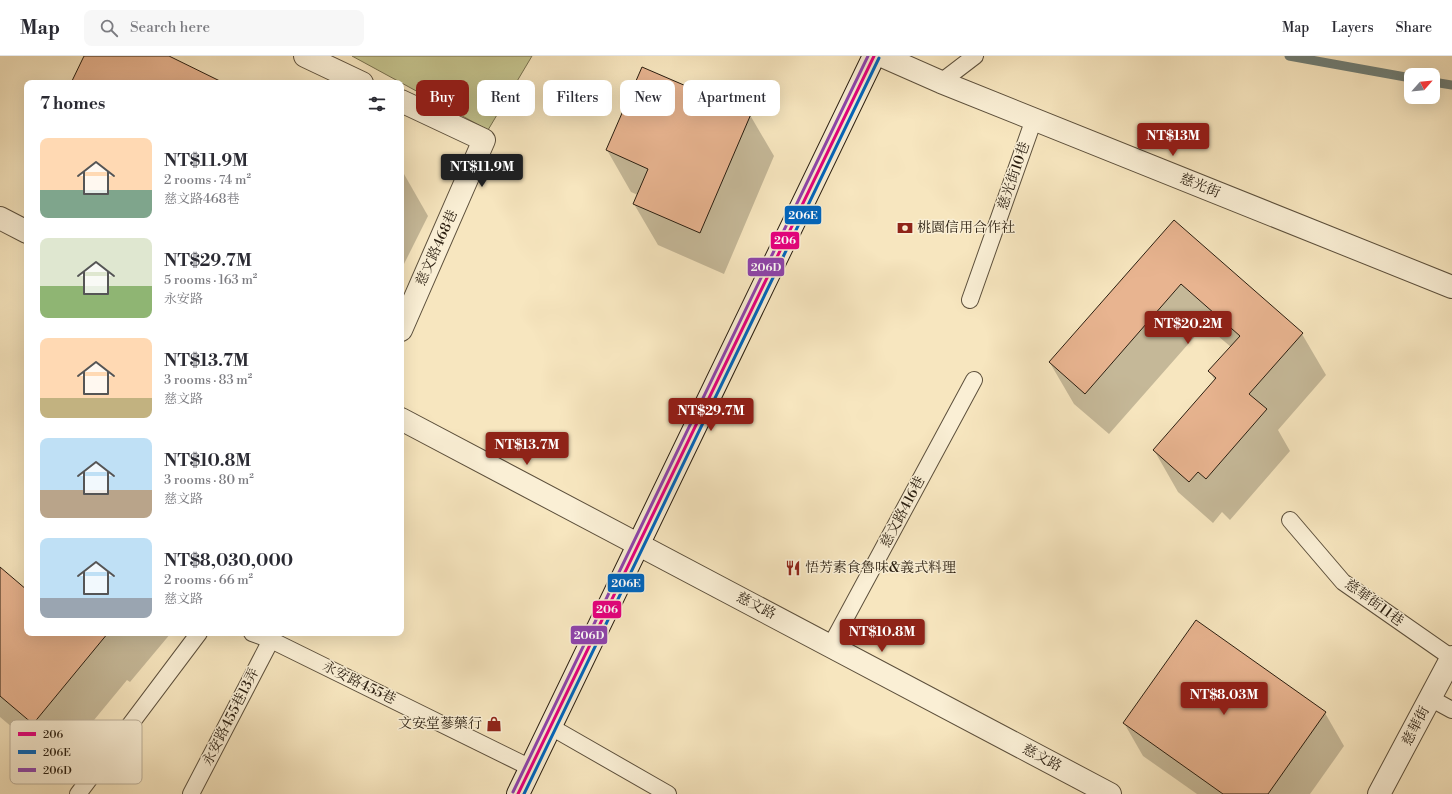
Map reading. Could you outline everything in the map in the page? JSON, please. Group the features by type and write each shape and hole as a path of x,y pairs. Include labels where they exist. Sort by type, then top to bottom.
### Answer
{"street":[{"path":"305,56 356,80"},
{"path":"518,794 874,56"},
{"name":"慈光街","path":"882,56 941,82 1452,287"},
{"name":"慈文路468巷","path":"404,102 484,140 404,323"},
{"path":"0,218 24,230"},
{"name":"慈文路","path":"404,421 832,645 1110,794"},
{"name":"慈華街","path":"1379,794 1452,657"}],"lane":[{"path":"941,82 975,56"},
{"name":"慈光街10巷","path":"970,300 1034,119"},
{"name":"慈文路416巷","path":"832,645 974,380"},
{"name":"慈華街11巷","path":"1290,520 1343,582 1452,657"},
{"path":"134,720 197,636"},
{"name":"永安路455巷","path":"260,636 531,768"},
{"name":"永安路455巷13弄","path":"191,794 271,640"},
{"path":"1430,698 1452,710"},
{"path":"551,728 668,794"},
{"path":"78,794 86,784"}],"shaded area":[{"path":"352,56 532,56 518,80 477,80 477,116 496,116 488,130 462,116 469,116 469,80 416,80 416,91 404,84 404,80 396,80"}],"building":[{"path":"84,56 169,56 218,80 72,80"},
{"path":"642,67 672,80 636,80"},
{"path":"675,81 683,85 683,116 750,116 700,233 633,204 648,169 606,150 621,116 675,116"},
{"path":"1174,220 1303,333 1249,394 1267,409 1206,479 1198,472 1189,482 1153,450 1216,378 1208,371 1240,336 1181,284 1085,394 1049,362"},
{"path":"0,567 24,587 24,636 106,636 36,720 28,720 0,696"},
{"path":"1196,620 1326,712 1268,794 1223,794 1123,723"}],"waterway":[{"path":"1289,56 1404,77"},
{"path":"1440,83 1452,85"}],"transit line":[{"name":"206D","path":"513,792 868,56"},
{"name":"206","path":"518,794 874,56"},
{"name":"206E","path":"524,794 879,58"}],"place":[{"name":"桃園信用合作社","path":"905,228"},
{"name":"悟芳素食魯味&義式料理","path":"793,568"},
{"name":"文安堂蔘藥行","path":"494,724"}]}
